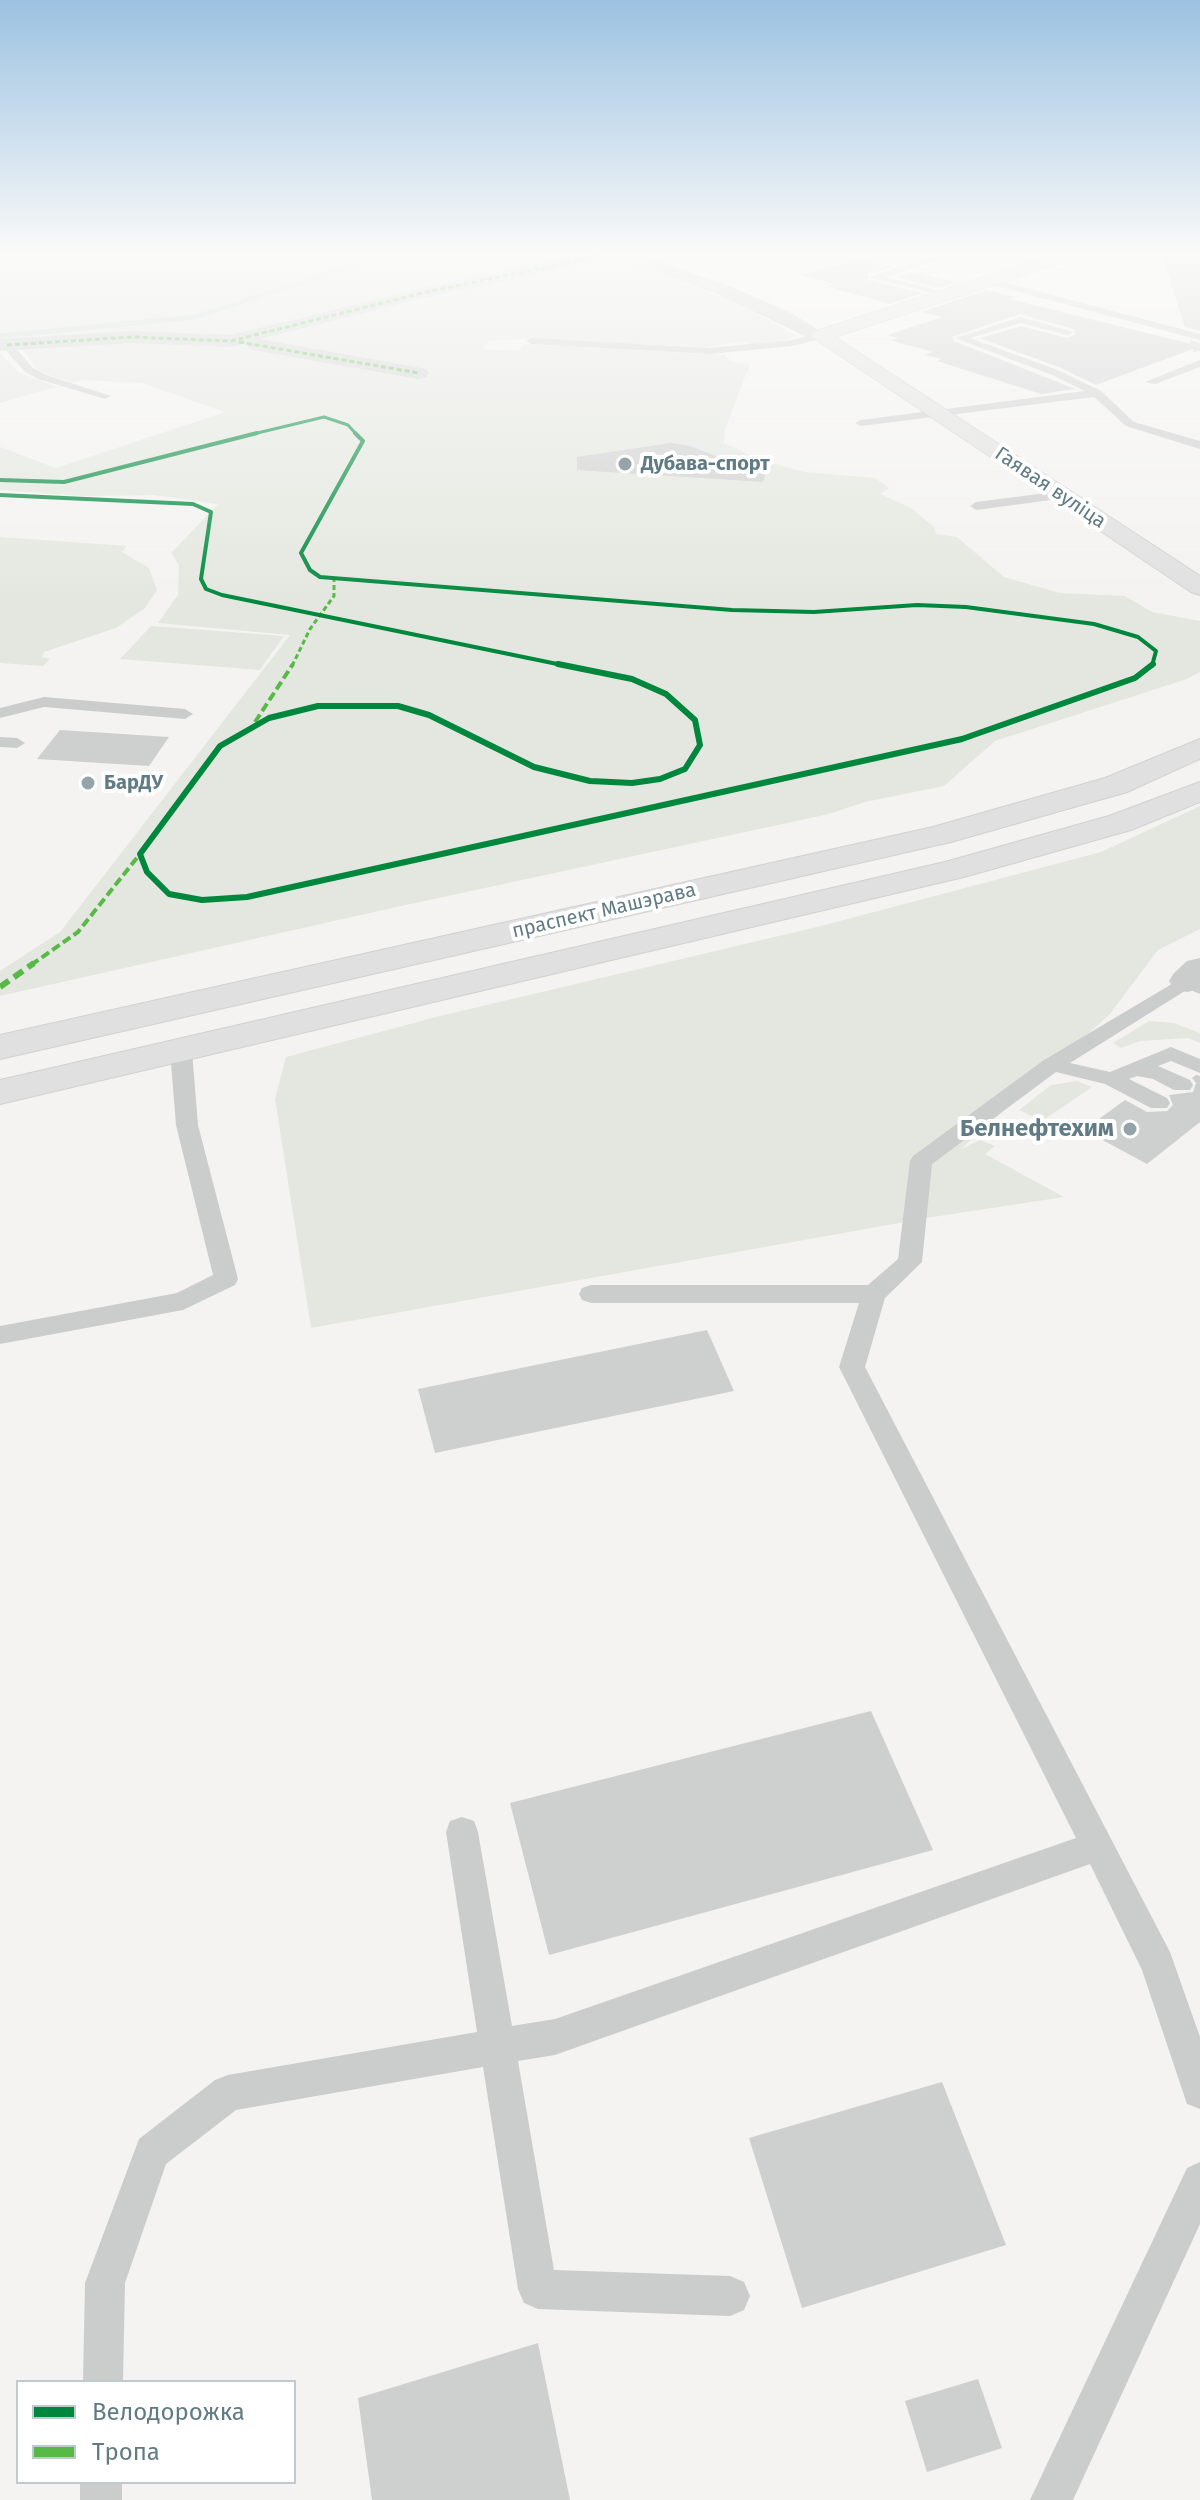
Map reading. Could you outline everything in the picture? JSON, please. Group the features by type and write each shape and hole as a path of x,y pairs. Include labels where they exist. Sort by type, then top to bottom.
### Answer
{"main road":[{"name":"Гаявая вуліца","path":"875,372 1200,587"},
{"name":"праспект Машэрава","path":"0,1047 939,835 1116,785 1200,748"},
{"name":"праспект Машэрава","path":"0,1092 967,866 1120,823 1200,791"}],"street":[{"path":"411,372 419,373"}],"lane":[{"path":"32,372 105,396"},
{"path":"1052,372 1097,393 1130,424 1200,445"},
{"path":"1151,382 1178,372"},
{"path":"861,423 1097,393"},
{"path":"976,506 1062,495"},
{"path":"0,713 44,702 185,714"},
{"path":"1196,979 1052,1065 921,1161 910,1262 874,1294 852,1367 1158,1964 1200,2091"},
{"path":"0,1335 183,1301 226,1279 187,1125 181,1051"},
{"path":"1112,1079 1171,1053 1200,1067"},
{"path":"1052,1065 1112,1079 1159,1103"},
{"path":"1134,1069 1159,1073 1182,1085"},
{"path":"591,1294 874,1294"},
{"path":"462,1832 538,2289 730,2296"},
{"path":"103,2380 105,2283 152,2152 228,2093 555,2037 1098,1846"},
{"path":"1051,2500 1200,2181"}],"shaded area":[{"path":"0,372 18,372 57,387 0,403"},
{"path":"40,372 747,372 725,429 724,443 763,461 805,472 875,478 889,488 880,494 911,508 934,527 936,534 957,537 1004,577 1060,593 1125,596 1152,612 1200,621 1200,672 1187,679 995,741 944,786 0,996 0,971 60,932 290,635 158,623 178,595 179,565 171,553 218,504 154,495 83,496 0,490 0,447 56,468 225,412 142,383 82,380 72,383"},
{"path":"0,537 127,546 122,552 149,568 157,590 145,608 116,628 44,652 42,657 50,659 43,666 0,663"},
{"path":"151,626 284,636 260,670 120,659"},
{"path":"1200,806 1200,929 1158,950 1110,1014 961,1149 980,1140 995,1146 985,1154 1064,1197 933,1217 311,1328 275,1099 286,1057 440,1016 821,926 1101,852"},
{"path":"1149,1021 1174,1023 1200,1033 1200,1043 1188,1038 1140,1041 1121,1048 1113,1043"},
{"path":"1077,1081 1092,1087 1042,1121 1019,1110 1051,1085"}],"building":[{"path":"971,372 1031,372 1075,389 1041,394"},
{"path":"1069,372 1132,372 1096,385"},
{"name":"Дубава-спорт","path":"671,443 690,446 765,475 763,482 577,470 577,457"},
{"path":"60,730 169,737 149,766 37,759"},
{"path":"1200,1076 1200,1122 1147,1164 1084,1130 1125,1100 1147,1112 1167,1111 1173,1105 1169,1095 1193,1092 1196,1083 1192,1078"},
{"path":"707,1330 734,1391 435,1453 418,1389"},
{"path":"871,1711 933,1850 549,1955 510,1803"},
{"path":"942,2082 1006,2245 802,2308 749,2138"},
{"path":"538,2343 570,2500 372,2500 358,2398"},
{"path":"978,2379 1002,2448 927,2472 905,2401"}],"marked path":[{"path":"411,372 419,373"},
{"path":"255,722 289,673 310,629 334,596 334,580"},
{"path":"0,987 78,932 140,854"}],"cycle path":[{"path":"0,480 64,482 157,456 324,417 348,425 363,441 301,553 310,570 320,577 732,610 814,612 917,605 966,607 1094,624 1138,637 1156,651 1153,665 1135,678 962,739 247,897 202,900 169,894 147,872 140,854 220,746 269,718 318,706 398,706 429,715 534,767 590,781 632,783 660,779 685,769 700,745 695,720 666,694 632,679 222,595 206,589 201,579 211,512 193,504 0,495"}],"place":[{"name":"Дубава-спорт","path":"625,464"},
{"name":"БарДУ","path":"88,783"},
{"name":"Белнефтехим","path":"1130,1129"}]}
